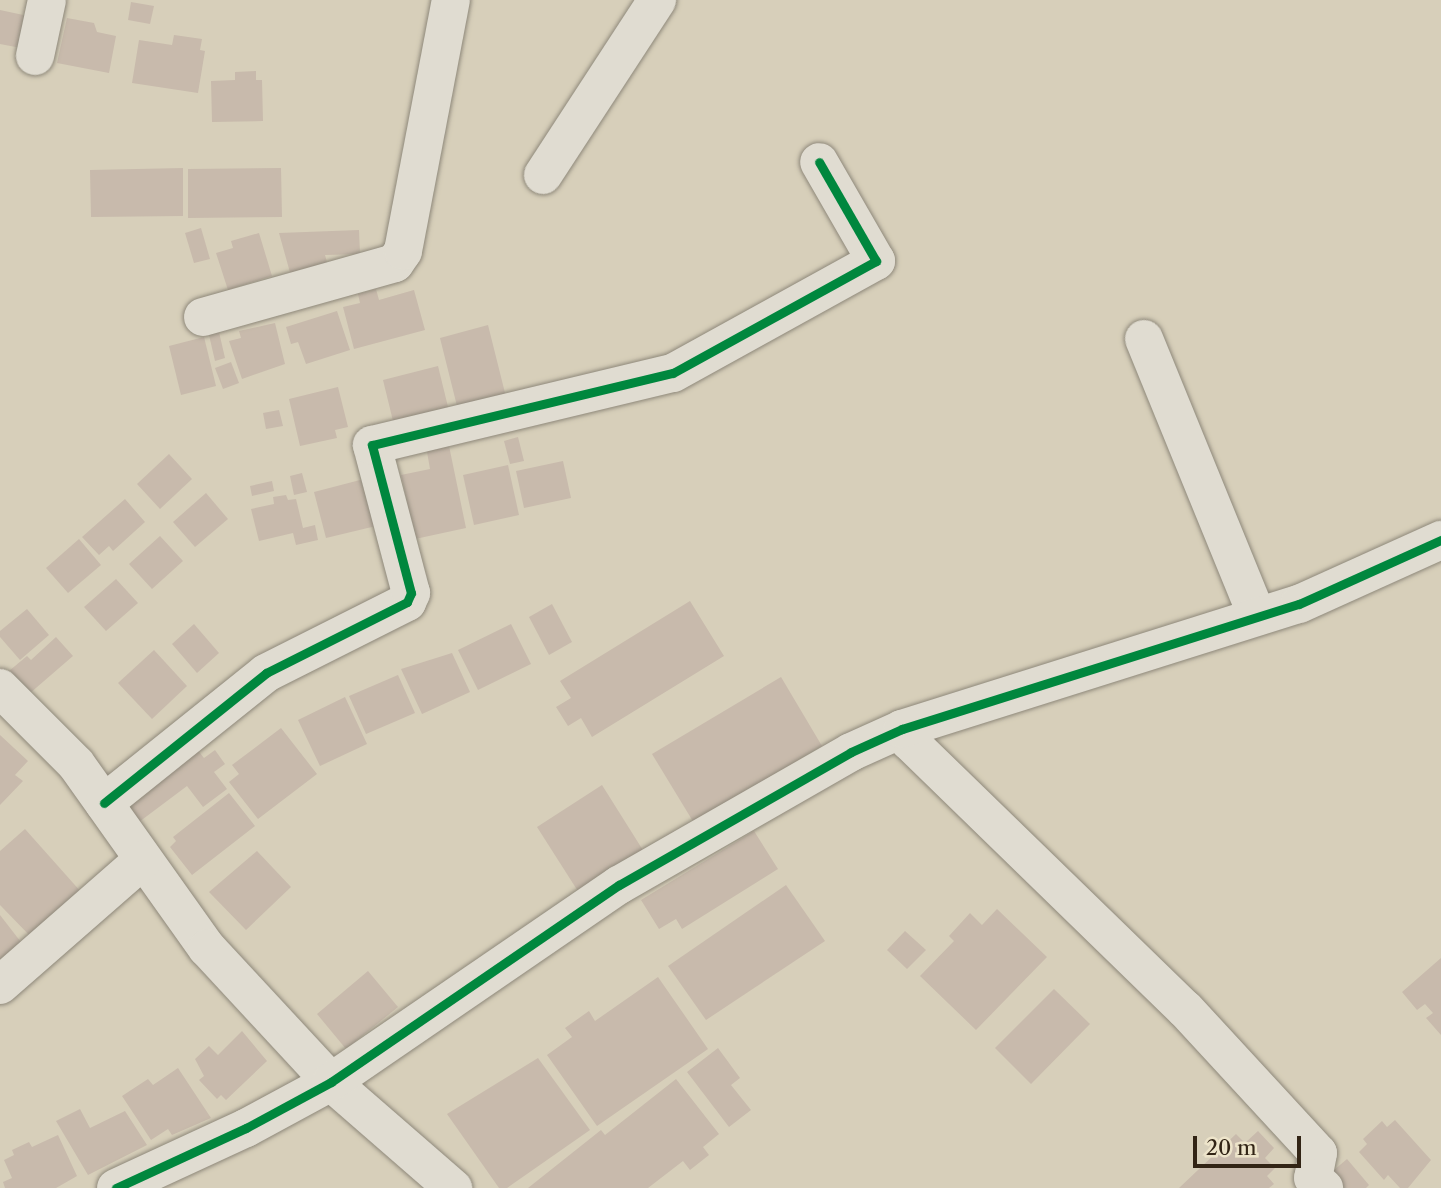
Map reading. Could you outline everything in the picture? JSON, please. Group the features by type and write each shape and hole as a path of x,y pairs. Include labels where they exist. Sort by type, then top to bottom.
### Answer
{"street":[{"path":"36,56 47,0"},
{"path":"203,317 395,263 403,251 451,0"},
{"path":"543,175 657,0"},
{"path":"104,803 266,673 407,602 411,593 372,445 673,373 876,261 819,162"},
{"path":"1144,339 1256,616"},
{"path":"116,1188 246,1128 331,1082 619,885 768,797 902,729 1299,604 1441,540"},
{"path":"0,688 76,764 207,948 331,1082 442,1185"},
{"path":"902,729 909,741 1185,1009 1309,1143 1318,1153 1313,1178 1324,1188"},
{"path":"0,985 143,860"}],"building":[{"path":"131,2 154,6 150,24 128,20"},
{"path":"0,10 28,16 21,48 0,44"},
{"path":"67,18 94,23 97,32 116,36 109,73 57,63"},
{"path":"174,35 202,39 200,50 205,51 198,93 132,83 139,40 172,45"},
{"path":"256,71 256,80 262,80 263,121 212,122 211,81 235,80 235,72"},
{"path":"183,168 183,216 91,217 90,170"},
{"path":"281,168 282,217 188,218 188,169"},
{"path":"201,228 210,259 194,263 185,233"},
{"path":"359,230 360,254 325,255 328,266 291,276 279,233"},
{"path":"259,233 272,276 228,290 216,253 233,248 231,241"},
{"path":"376,289 379,300 414,290 425,330 354,349 343,307 360,303 358,294"},
{"path":"337,311 350,350 306,364 298,342 291,344 286,327"},
{"path":"275,323 285,364 242,379 229,341 241,338 239,331"},
{"path":"488,325 506,397 458,410 440,338"},
{"path":"219,332 225,358 215,361 209,335"},
{"path":"204,337 216,386 181,395 169,346"},
{"path":"231,362 239,383 223,389 215,368"},
{"path":"438,366 449,411 394,425 383,380"},
{"path":"338,387 348,427 335,430 337,438 300,446 289,399"},
{"path":"279,410 283,426 266,429 263,413"},
{"path":"518,437 524,461 510,464 504,441"},
{"path":"448,441 466,528 415,539 401,475 430,469 426,446"},
{"path":"169,454 192,479 160,509 137,484"},
{"path":"563,461 571,498 524,508 516,471"},
{"path":"508,465 519,515 474,525 463,475"},
{"path":"302,473 307,492 294,495 290,476"},
{"path":"364,479 376,526 326,538 314,492"},
{"path":"272,481 274,491 252,496 250,486"},
{"path":"206,493 228,519 195,547 173,522"},
{"path":"286,495 288,500 296,499 303,528 315,525 318,540 296,545 293,533 259,541 251,509 274,504 273,497"},
{"path":"125,499 145,522 113,551 109,546 99,555 82,537"},
{"path":"160,536 183,561 152,589 129,564"},
{"path":"79,539 101,565 68,593 46,568"},
{"path":"116,579 138,603 106,631 84,607"},
{"path":"690,601 724,656 592,737 581,718 568,726 556,707 571,698 560,681"},
{"path":"552,604 572,642 549,655 529,617"},
{"path":"27,609 49,635 20,660 0,637 0,631"},
{"path":"194,624 219,653 197,673 172,644"},
{"path":"511,624 531,664 478,690 458,650"},
{"path":"56,637 73,656 29,694 9,671 27,656 31,660"},
{"path":"154,650 187,686 152,719 118,683"},
{"path":"452,653 470,692 422,714 401,669"},
{"path":"398,675 415,713 366,734 349,696"},
{"path":"781,677 822,746 694,823 652,754"},
{"path":"345,697 367,744 320,766 298,720"},
{"path":"281,728 317,774 258,819 229,782 239,774 232,765"},
{"path":"0,735 28,761 15,775 23,781 0,805"},
{"path":"196,748 204,758 215,750 225,764 214,772 227,789 203,807 187,786 139,822 127,806"},
{"path":"602,785 646,855 581,896 537,827"},
{"path":"229,793 255,826 192,875 170,847 176,841 173,837"},
{"path":"25,829 82,893 34,940 0,905 0,851"},
{"path":"754,831 778,869 682,929 676,919 659,929 641,900"},
{"path":"257,851 291,887 246,930 209,892"},
{"path":"786,885 825,941 706,1020 668,966"},
{"path":"997,909 1047,957 976,1030 920,976 954,941 949,936 970,913 982,925"},
{"path":"0,915 24,946 0,965"},
{"path":"905,931 926,950 907,969 887,950"},
{"path":"1441,958 1441,1035 1426,1018 1433,1013 1425,1004 1417,1010 1402,992"},
{"path":"368,971 398,1007 346,1049 317,1014"},
{"path":"658,977 708,1049 597,1126 547,1055 572,1037 565,1028 589,1011 595,1021"},
{"path":"1054,989 1090,1024 1031,1084 995,1048"},
{"path":"242,1031 267,1061 226,1100 221,1095 217,1099 199,1080 204,1076 195,1059 209,1046 218,1055"},
{"path":"718,1048 740,1078 731,1085 751,1110 729,1127 687,1072"},
{"path":"538,1058 590,1130 507,1188 499,1188 447,1114"},
{"path":"178,1068 211,1118 172,1135 168,1129 151,1140 122,1096 148,1079 153,1085"},
{"path":"676,1079 719,1134 703,1147 709,1155 690,1170 683,1161 648,1188 528,1188 601,1130 605,1135"},
{"path":"80,1109 90,1128 125,1111 147,1145 88,1175 56,1121"},
{"path":"1395,1120 1431,1160 1408,1188 1400,1188 1388,1175 1384,1180 1359,1152 1367,1144 1363,1139 1382,1121 1387,1127"},
{"path":"1258,1131 1274,1148 1265,1158 1275,1168 1267,1176 1274,1184 1269,1188 1179,1188 1236,1134 1245,1143"},
{"path":"58,1135 77,1176 56,1188 5,1188 3,1182 12,1178 4,1160 14,1155 12,1150 29,1142 32,1147"},
{"path":"1347,1159 1369,1185 1366,1188 1338,1188 1327,1176"}],"cycle path":[{"path":"104,803 266,673 407,602 411,593 372,445 673,373 876,261 819,162"},
{"path":"116,1188 246,1128 331,1082 619,885 851,752 902,729 1299,604 1441,540"}]}
